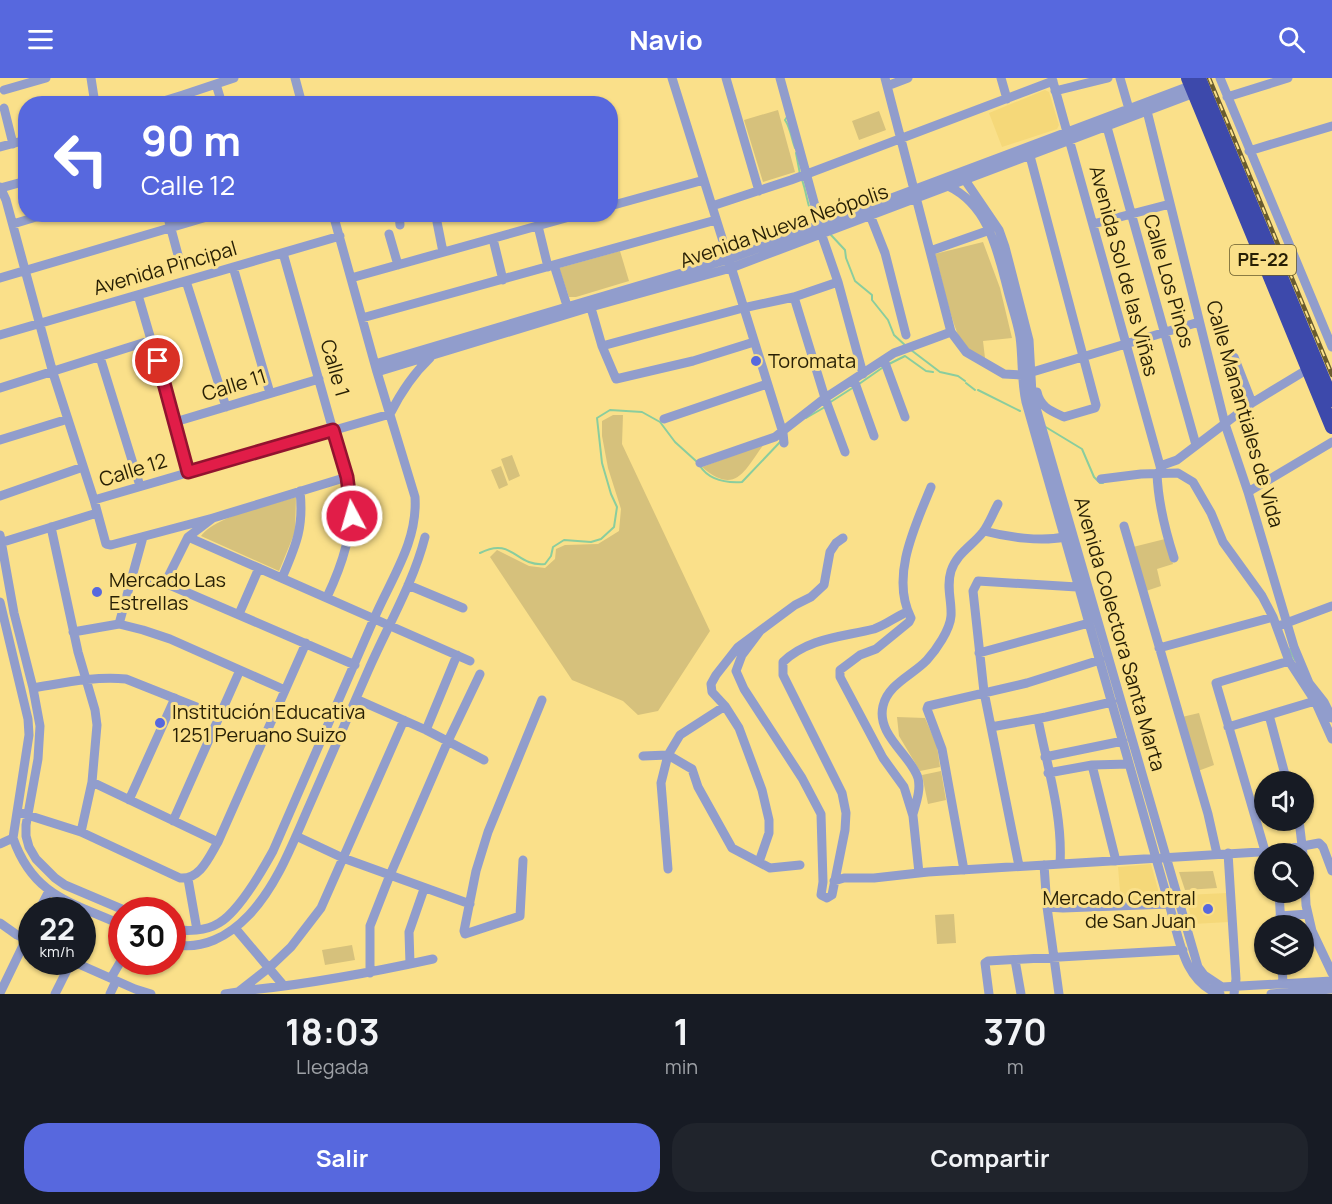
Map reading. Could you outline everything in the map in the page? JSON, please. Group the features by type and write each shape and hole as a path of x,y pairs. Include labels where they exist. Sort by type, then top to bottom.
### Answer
{"highway":[{"name":"PE-22","path":"1196,84 1332,427"},
{"name":"PE-22","path":"1196,84 1332,400"}],"street":[{"path":"13,144 2,108 2,89 46,78"},
{"path":"91,78 94,96"},
{"path":"191,96 234,78"},
{"path":"295,78 298,96"},
{"path":"672,78 783,438"},
{"path":"726,78 759,191"},
{"path":"780,78 820,228 838,282 874,436"},
{"path":"908,78 886,82 951,332 966,352 1004,374 1028,373 1199,322"},
{"path":"1001,78 1007,99"},
{"path":"1055,92 1108,78"},
{"path":"1120,78 1130,109"},
{"path":"1220,78 1332,347"},
{"path":"1227,97 1288,78"},
{"path":"712,206 806,175 1052,80"},
{"name":"Avenida Sol de las Viñas","path":"1052,80 1160,471 1162,514 1166,536 1174,558"},
{"path":"216,84 220,96"},
{"name":"Avenida Nueva Neópolis","path":"820,228 870,215 915,195 948,186 1030,156 1130,109 1196,84"},
{"name":"Avenida Nueva Neópolis","path":"376,368 433,355 569,309 730,263 1068,137 1107,127 1147,111 1196,84"},
{"name":"Calle Manantiales de Vida","path":"1147,111 1225,424 1248,492 1287,624 1310,684 1324,702 1332,718"},
{"path":"1249,151 1332,126"},
{"name":"Calle Los Pinos","path":"1107,127 1196,445"},
{"path":"0,147 18,142"},
{"path":"1028,373 1039,401 1049,411 1064,417 1095,408 1030,156"},
{"path":"618,204 704,180"},
{"name":"Avenida Colectora Santa Marta","path":"965,180 999,230 1005,247 1029,340 1026,402 1077,587 1183,950 1191,972 1199,983 1220,994"},
{"path":"18,183 0,187 13,224 53,372 108,545 213,518 347,477"},
{"name":"Avenida Colectora Santa Marta","path":"948,186 964,197 981,215 990,230 1018,328 1044,437 1198,967 1214,984 1235,991 1283,984 1332,981"},
{"path":"1093,224 1170,204"},
{"path":"870,215 885,253 906,335"},
{"path":"362,318 716,220"},
{"path":"13,224 20,222"},
{"path":"169,222 178,255"},
{"path":"0,278 191,222"},
{"path":"186,930 196,930 219,923 245,895 262,871 273,851 374,619 410,543 416,513 415,497 336,222"},
{"path":"437,222 443,252"},
{"path":"351,278 552,222"},
{"path":"538,226 551,266 569,309"},
{"path":"930,251 990,230"},
{"path":"389,234 398,265"},
{"name":"Avenida Pincipal","path":"0,335 340,236"},
{"path":"493,239 503,280"},
{"name":"Calle 1","path":"283,253 347,477 352,516 345,555 327,597"},
{"path":"233,267 270,393"},
{"path":"186,281 226,406"},
{"path":"602,346 743,308 794,297 838,282"},
{"path":"138,295 188,472"},
{"path":"794,297 825,398 845,452"},
{"path":"590,303 602,346 616,379 693,361 754,342"},
{"name":"Avenida Nueva Neópolis","path":"376,368 557,313"},
{"path":"783,438 825,398 894,353 951,332"},
{"path":"0,388 152,340"},
{"path":"390,414 403,388 416,371 433,355"},
{"path":"100,357 140,486"},
{"path":"1234,357 1252,404"},
{"path":"884,360 905,417"},
{"path":"1160,471 1252,404 1308,369"},
{"name":"Calle 11","path":"175,422 319,379"},
{"path":"664,419 767,384"},
{"name":"Calle 12","path":"94,500 390,414"},
{"path":"0,440 68,419"},
{"path":"700,463 775,437 783,438"},
{"path":"1248,492 1332,442"},
{"path":"0,496 83,466"},
{"path":"1101,479 1160,471 1178,473 1193,482 1211,513 1223,542 1262,596 1273,617 1289,661 1315,701 1332,739"},
{"path":"919,873 913,816 904,788 883,758 840,676 840,670 860,655 876,649 911,618 904,602 907,551 931,488"},
{"path":"282,578 300,530 302,511 300,491"},
{"path":"913,816 919,793 917,775 892,741 884,720 883,705 895,686 926,661 938,644 951,615 948,597 950,572 956,559 984,531 998,504"},
{"path":"97,513 0,540 40,726 40,741 26,832 29,847 36,859 55,878 65,885 108,903"},
{"path":"165,583 188,537 213,518"},
{"path":"1124,526 1208,814 1217,854"},
{"path":"51,527 97,725 92,782 81,832"},
{"path":"984,531 1022,537 1055,539 1064,537"},
{"path":"118,624 143,537"},
{"path":"188,537 470,661"},
{"path":"186,945 217,940 235,928 249,915 270,888 296,836 388,625 408,585 421,554 425,537"},
{"path":"759,862 769,833 769,820 745,742 725,706 712,692 711,684 738,648 795,605 812,597 824,585 830,552 843,538"},
{"path":"239,614 259,568"},
{"path":"132,576 165,583 354,665"},
{"path":"1019,867 984,692 973,591 978,581 1077,587"},
{"path":"408,585 463,608"},
{"path":"0,602 28,719 29,735 13,838 25,865 36,880 49,891 108,918"},
{"path":"1276,627 1332,606"},
{"path":"760,631 742,655 736,671 744,688 802,778 821,814 823,882 821,895 830,898 845,830 846,813 842,793 783,675 783,662 804,646 875,628 907,612"},
{"path":"1160,648 1273,617"},
{"path":"979,653 1089,623"},
{"path":"74,632 118,624 170,639 285,690"},
{"path":"188,879 201,869 218,842 306,644"},
{"path":"426,730 457,655"},
{"path":"964,870 942,749 927,710 930,704 1027,682 1100,660"},
{"path":"1263,843 1216,683 1289,661"},
{"path":"173,821 240,670"},
{"path":"370,973 370,927 448,741 480,674"},
{"path":"33,688 86,679 109,677 126,679 219,716"},
{"path":"129,800 175,698"},
{"path":"356,699 426,730 484,760"},
{"path":"523,860 520,916 465,934 476,871 488,832 542,700"},
{"path":"1228,727 1315,701"},
{"path":"991,727 1112,702"},
{"path":"668,869 661,783 668,755 680,735 725,706"},
{"path":"1269,715 1284,771"},
{"path":"1038,719 1061,846 1060,864"},
{"path":"238,992 269,969 291,947 321,908 404,720"},
{"path":"1045,757 1123,741"},
{"path":"643,756 668,755 693,769 698,787 732,848 770,868 800,865"},
{"path":"1048,772 1066,771 1092,765 1129,764"},
{"path":"1092,765 1116,861"},
{"path":"92,782 218,842"},
{"path":"18,812 81,832 166,873 188,879"},
{"path":"296,836 343,858 470,904"},
{"path":"0,844 13,838"},
{"path":"1314,845 1319,843 1323,847 1332,871"},
{"path":"834,881 844,878 1157,860 1254,852"},
{"path":"1228,854 1235,991"},
{"path":"1044,865 1047,907 1059,994"},
{"path":"188,879 196,930"},
{"path":"410,964 409,932 424,889"},
{"path":"46,897 49,891"},
{"path":"1307,903 1312,931 1332,974"},
{"path":"1047,907 1169,904"},
{"path":"1304,915 1308,914"},
{"path":"0,923 18,934"},
{"path":"235,928 287,989"},
{"path":"989,994 986,962 1053,956 1183,950"},
{"path":"225,994 287,989 433,959"},
{"path":"0,993 18,960"},
{"path":"1015,960 1021,994"},
{"path":"96,972 151,994"},
{"path":"56,994 66,975"},
{"path":"110,994 116,975"},
{"path":"1283,975 1283,984"},
{"path":"1270,994 1310,993 1332,989"}],"shaded area":[{"path":"1045,90 1049,92 1059,125 1057,129 1002,147 989,113"},
{"path":"778,110 795,172 763,182 744,120"},
{"path":"879,111 886,130 859,140 852,121"},
{"path":"983,242 1000,288 1012,338 983,341 985,358 974,359 959,338 935,254"},
{"path":"620,251 629,281 576,297 569,297 559,268"},
{"path":"613,415 623,415 622,444 710,631 658,711 638,715 623,701 572,680 490,557 497,550 529,566 545,568 555,559 556,549 565,545 598,544 619,531 621,509 608,468 602,436 602,421"},
{"path":"764,444 745,471 731,480 714,475 702,467"},
{"path":"512,455 520,476 509,481 501,459"},
{"path":"501,466 508,485 499,489 491,470"},
{"path":"296,497 295,532 279,571 201,536 219,522 231,517"},
{"path":"1165,539 1173,564 1157,569 1161,586 1146,591 1133,547"},
{"path":"1199,713 1214,765 1198,771 1182,717"},
{"path":"897,717 925,718 937,746 940,767 920,771 899,736"},
{"path":"941,771 946,800 928,804 922,775"},
{"path":"1151,864 1161,900 1121,903 1118,867"},
{"path":"1213,871 1217,888 1185,890 1179,872"},
{"name":"Mercado Central de San Juan","path":"1227,893 1229,922 1193,924 1185,895"},
{"path":"954,914 956,943 937,944 935,915"},
{"path":"352,945 355,960 325,965 322,950"}],"waterway":[{"path":"787,117 785,120 795,148"},
{"path":"796,153 800,174"},
{"path":"802,180 814,219"},
{"path":"831,235 845,250 855,281 872,295 872,300 888,320 894,335 906,346"},
{"path":"911,350 940,372 958,376 965,381"},
{"path":"889,364 905,356 926,371 933,372"},
{"path":"859,384 882,368"},
{"path":"966,383 975,390"},
{"path":"829,403 854,387"},
{"path":"978,390 1020,411"},
{"path":"806,418 825,407"},
{"path":"480,553 500,548 535,564 545,564 551,556 553,547 564,540 591,542 601,539 614,527 617,507 602,463 597,418 610,410 642,412 660,422 675,442 696,461"},
{"path":"1044,426 1082,449 1094,477 1103,483"},
{"path":"700,466 708,475 718,480 742,482 781,441"},
{"path":"1289,649 1295,660"}],"railway":[{"path":"1209,78 1332,375"}],"place":[{"name":"Toromata","path":"756,361"},
{"name":"Mercado Las Estrellas","path":"97,592"},
{"name":"Institución Educativa 1251 Peruano Suizo","path":"160,723"},
{"name":"Mercado Central de San Juan","path":"1208,909"}],"route":[{"path":"158,361 188,472 333,430 351,494 352,516"}]}
